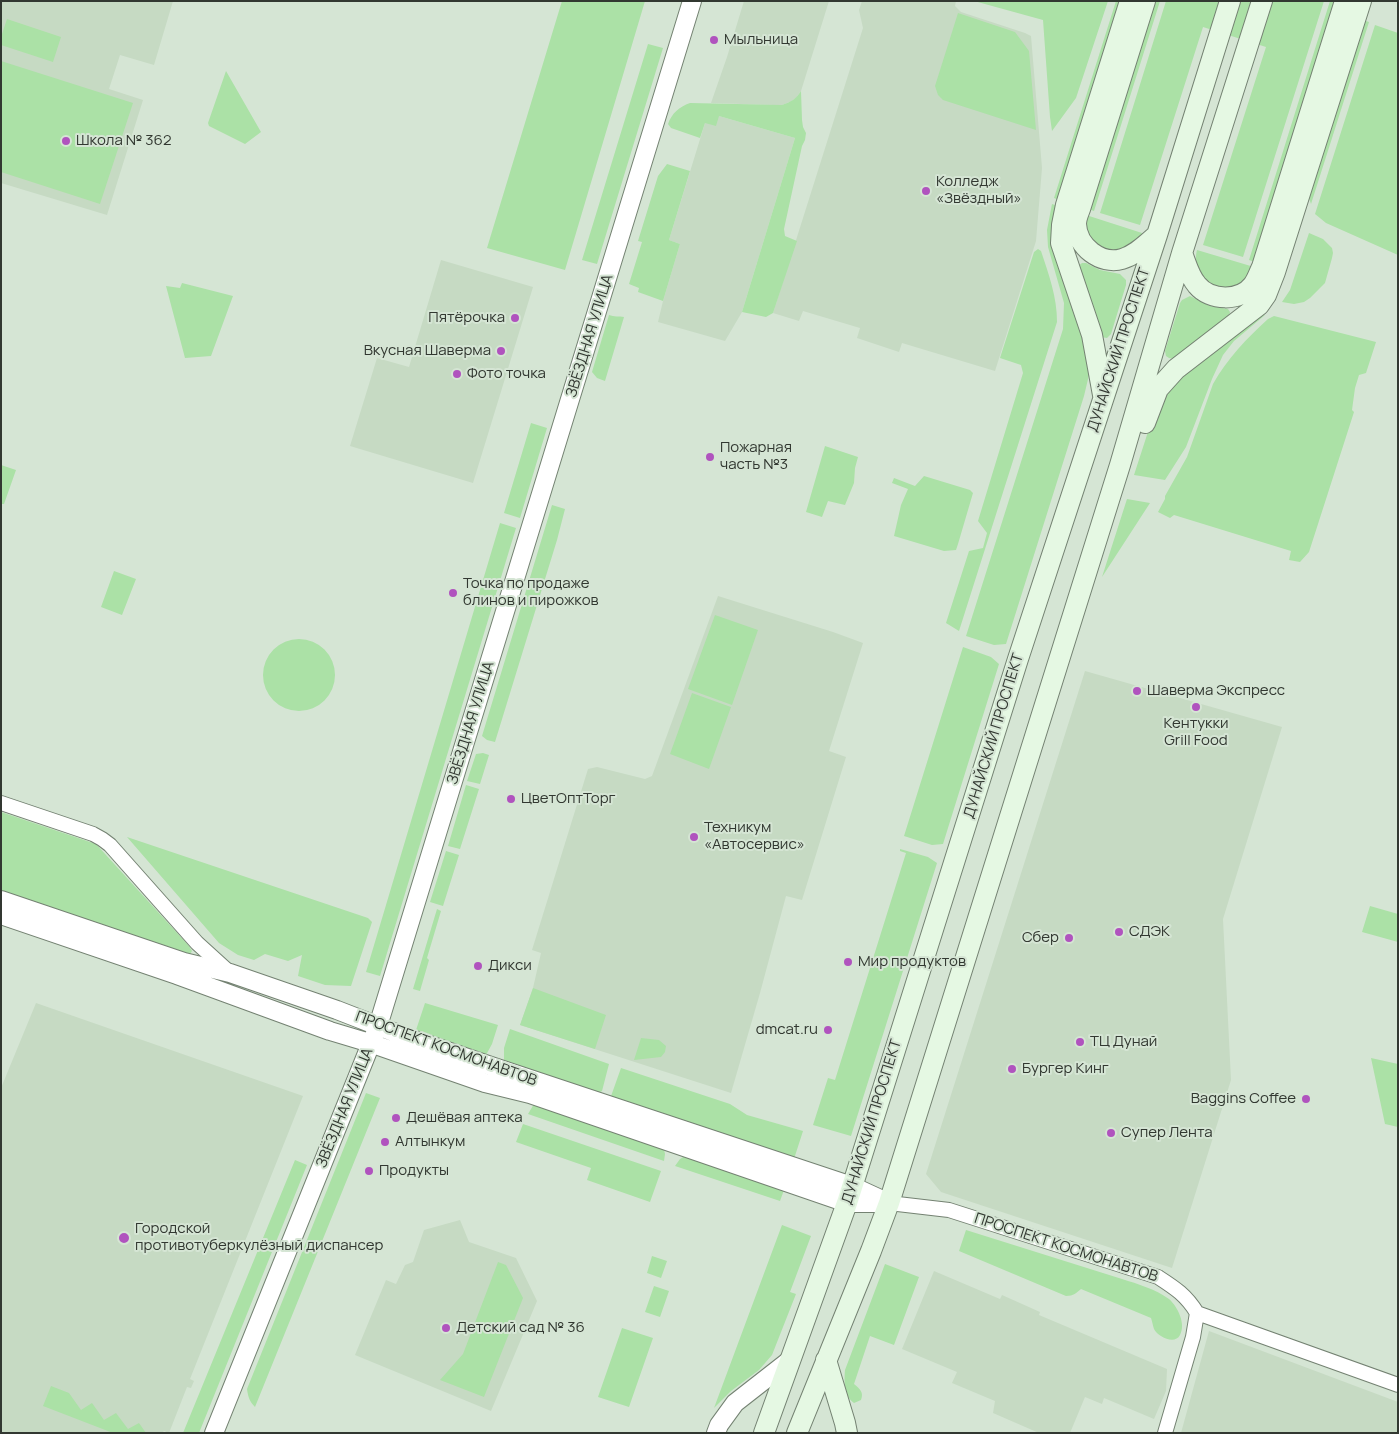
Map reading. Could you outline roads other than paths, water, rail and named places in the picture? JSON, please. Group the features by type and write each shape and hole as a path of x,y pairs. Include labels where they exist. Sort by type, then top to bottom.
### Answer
{"main road":[{"path":"1104,397 1092,335 1063,252 1061,243 1062,224 1066,205 1130,1"},
{"path":"1146,1 1076,225 1079,237 1084,245 1094,255 1106,260 1121,260 1129,257 1143,248 1157,235"},
{"name":"ДУНАЙСКИЙ ПРОСПЕКТ","path":"764,1433 849,1194 1018,659 1157,235 1230,1"},
{"name":"ДУНАЙСКИЙ ПРОСПЕКТ","path":"797,1433 889,1203 1120,465 1182,253 1262,1"},
{"path":"1182,253 1192,279 1201,289 1209,294 1224,297 1234,296 1248,289 1255,281 1262,267 1345,1"},
{"path":"1120,465 1139,439 1158,389 1176,369 1247,315 1259,305 1266,295 1276,272 1361,1"},
{"path":"826,1360 845,1423 846,1433"}],"street":[{"name":"ЗВЁЗДНАЯ УЛИЦА","path":"214,1433 378,1026 692,1"},
{"path":"1,803 102,839 110,845 197,944 230,973"},
{"name":"ПРОСПЕКТ КОСМОНАВТОВ","path":"1,900 184,962 230,973 337,1010 578,1095 849,1194"},
{"name":"ПРОСПЕКТ КОСМОНАВТОВ","path":"1,915 177,975 330,1031 485,1083 530,1094 849,1194 889,1203 949,1210 1158,1277 1176,1288 1189,1300 1197,1313"},
{"path":"1165,1433 1197,1313 1398,1385"},
{"path":"716,1433 719,1425 735,1403 790,1360"}],"place":[{"name":"Мыльница","path":"714,40"},
{"name":"Школа № 362","path":"66,141"},
{"name":"Колледж «Звёздный»","path":"926,191"},
{"name":"Пятёрочка","path":"515,318"},
{"name":"Вкусная Шаверма","path":"501,351"},
{"name":"Фото точка","path":"457,374"},
{"name":"Пожарная часть №3","path":"710,457"},
{"name":"Точка по продаже блинов и пирожков","path":"453,593"},
{"name":"Шаверма Экспресс","path":"1137,691"},
{"name":"Кентукки Grill Food","path":"1196,707"},
{"name":"ЦветОптТорг","path":"511,799"},
{"name":"Техникум «Автосервис»","path":"694,837"},
{"name":"СДЭК","path":"1119,932"},
{"name":"Сбер","path":"1069,938"},
{"name":"Мир продуктов","path":"848,962"},
{"name":"Дикси","path":"478,966"},
{"name":"dmcat.ru","path":"828,1030"},
{"name":"ТЦ Дунай","path":"1080,1042"},
{"name":"Бургер Кинг","path":"1012,1069"},
{"name":"Baggins Coffee","path":"1306,1099"},
{"name":"Дешёвая аптека","path":"396,1118"},
{"name":"Супер Лента","path":"1111,1133"},
{"name":"Алтынкум","path":"385,1142"},
{"name":"Продукты","path":"369,1171"},
{"name":"Городской противотуберкулёзный диспансер","path":"124,1238"},
{"name":"Детский сад № 36","path":"446,1328"}]}
